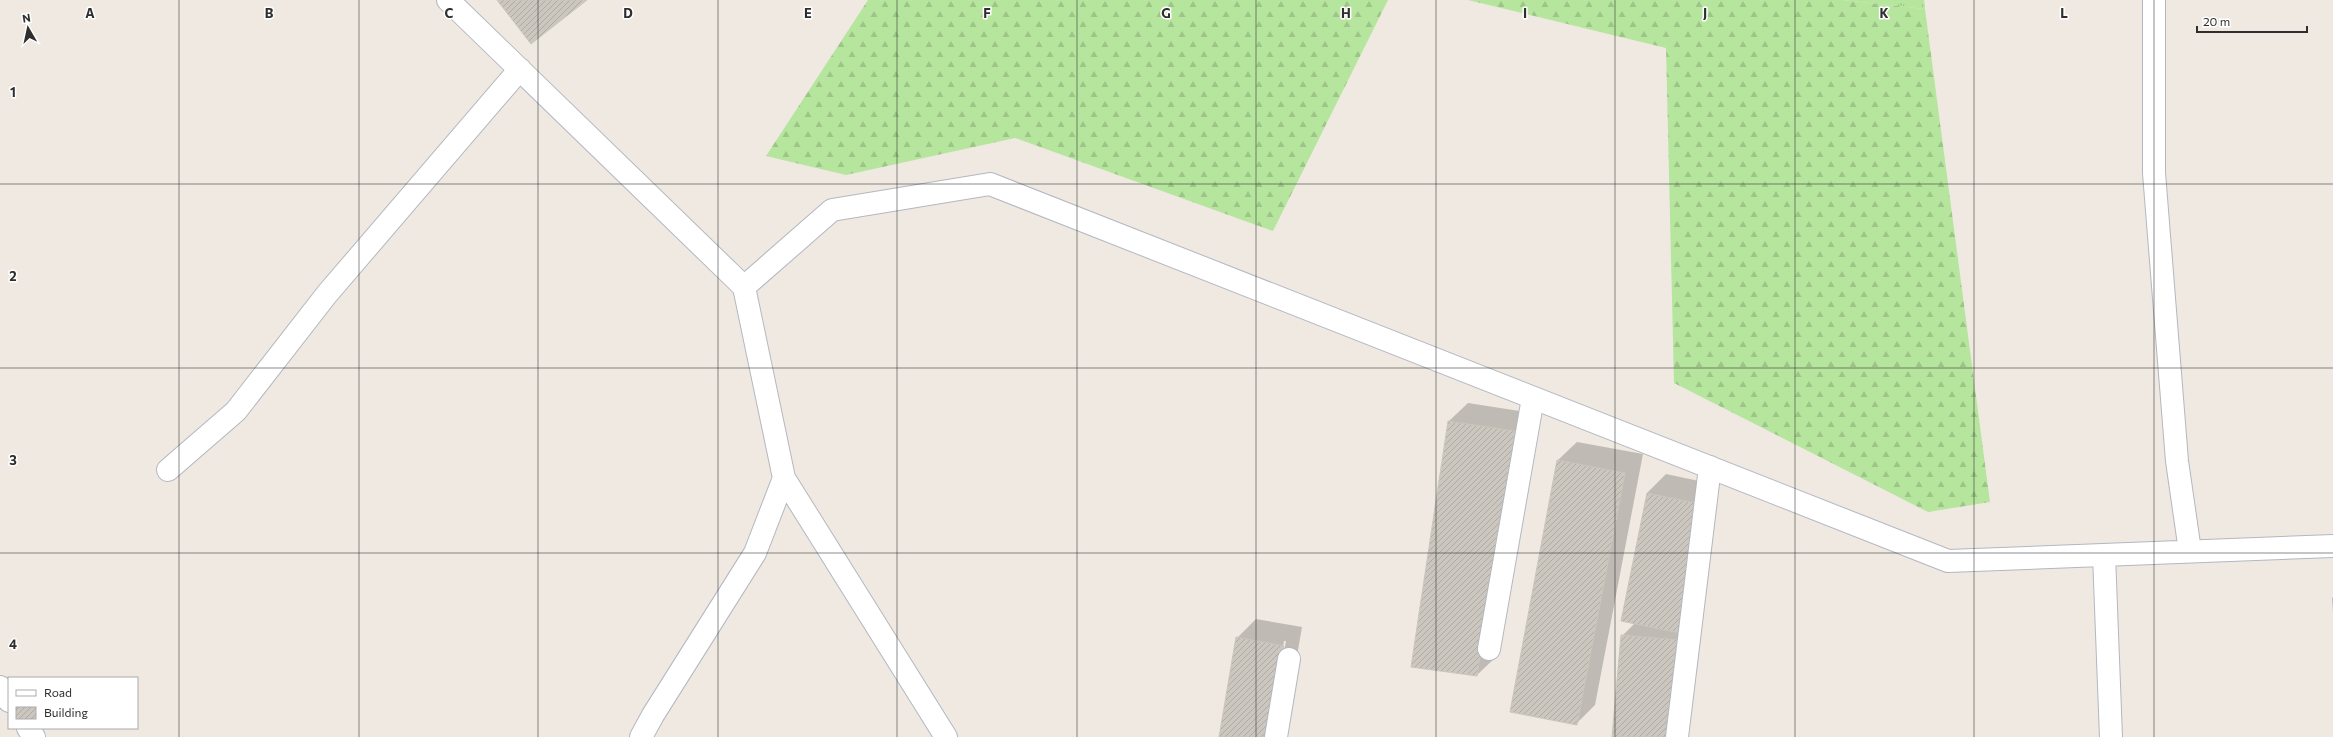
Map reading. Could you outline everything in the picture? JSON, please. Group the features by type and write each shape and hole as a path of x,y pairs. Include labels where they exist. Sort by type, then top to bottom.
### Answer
{"street":[{"path":"448,0 744,287 784,478 946,737"},
{"path":"2154,0 2154,173 2177,461 2190,551"},
{"path":"168,470 236,411 327,294 520,69"},
{"path":"744,287 832,210 990,184 1948,561 2333,546"},
{"path":"1489,649 1533,398"},
{"path":"1677,737 1710,467"},
{"path":"641,737 653,715 755,553 784,478"},
{"path":"2104,554 2111,737"},
{"path":"1276,737 1289,659"},
{"path":"0,688 8,700"}],"green space":[{"path":"868,0 1388,0 1273,231 1015,138 846,175 766,156"},
{"path":"1468,0 1842,0 1925,9 1990,502 1928,512 1674,383 1666,48"},
{"path":"1842,0 1924,0 1925,9"}],"building":[{"path":"497,0 587,0 531,44"},
{"path":"1448,421 1515,431 1477,676 1411,667"},
{"path":"1557,460 1625,473 1577,725 1510,712"},
{"path":"1647,493 1700,504 1680,633 1621,621"},
{"path":"1621,635 1679,640 1670,737 1612,737"},
{"path":"1236,637 1284,646 1268,737 1219,737"}]}
